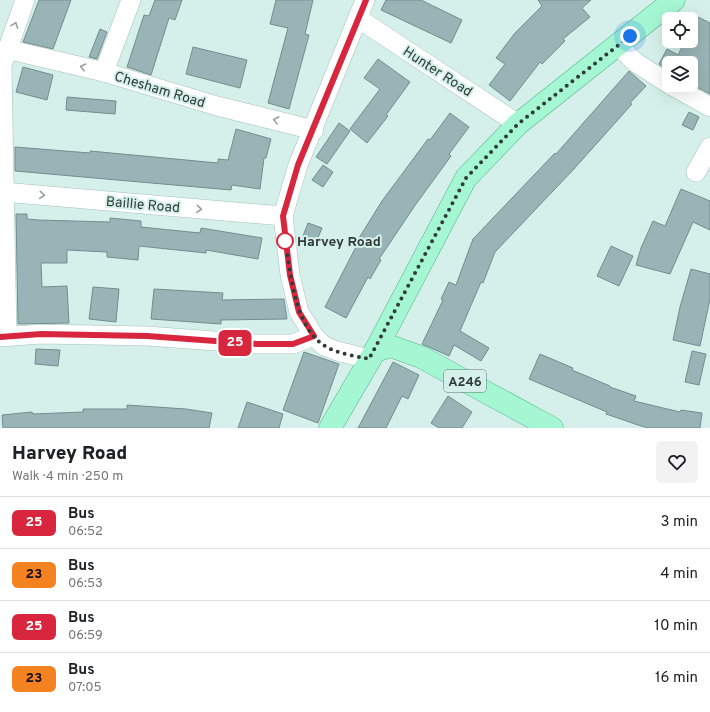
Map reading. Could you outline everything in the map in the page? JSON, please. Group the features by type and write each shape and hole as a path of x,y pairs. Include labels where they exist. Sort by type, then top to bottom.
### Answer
{"main road":[{"path":"330,428 372,355 466,178 518,124 674,0"},
{"name":"A246","path":"372,355 390,346 422,357 552,428"}],"street":[{"path":"25,0 6,50 2,65 4,336 41,334 147,336 257,344 293,344 314,336"},
{"path":"104,72 131,0"},
{"path":"366,0 314,130 298,165 283,216 290,275 299,312 314,336 324,346 337,351 372,355"},
{"name":"Hunter Road","path":"358,19 518,124"},
{"path":"618,45 635,62 662,79"},
{"name":"Chesham Road","path":"6,50 104,72 217,106 314,130"},
{"path":"684,92 710,107"},
{"path":"696,172 710,147"},
{"name":"Baillie Road","path":"3,192 283,216"}],"building":[{"path":"39,0 71,0 53,49 23,42"},
{"path":"155,0 182,0 175,20 169,18 151,75 127,67 144,15 149,16"},
{"path":"276,0 313,0 305,34 309,35 289,109 268,103 288,28 270,24"},
{"path":"386,0 421,0 462,20 451,43 381,10"},
{"path":"538,0 591,0 582,8 590,17 563,39 565,41 542,64 540,62 510,101 489,85 505,64 496,58 515,33 542,6"},
{"path":"698,17 710,23 710,94 698,88 698,56 663,56 667,49 678,55 682,48 698,48"},
{"path":"100,29 107,32 97,59 89,57"},
{"path":"193,47 247,60 240,88 186,74"},
{"path":"662,58 662,66 659,64"},
{"path":"378,59 410,82 386,115 388,116 367,143 350,129 380,89 364,78"},
{"path":"23,67 53,75 47,100 16,92"},
{"path":"629,71 646,86 630,103 632,104 573,170 495,252 483,283 481,282 460,331 489,348 481,361 454,345 449,356 422,344 443,300 441,299 449,282 456,285 473,239 555,153 556,154"},
{"path":"67,97 116,101 115,114 66,110"},
{"path":"689,112 699,117 693,130 682,125"},
{"path":"450,113 469,127 449,154 451,156 379,259 381,260 370,279 368,277 346,318 325,307 360,239 359,238 382,201 428,139 430,140"},
{"path":"339,123 350,131 327,164 316,157"},
{"path":"236,129 271,139 266,158 264,158 260,189 232,185 231,190 15,171 15,147 90,153 90,151 218,163 218,159 228,160"},
{"path":"323,165 333,172 323,187 312,180"},
{"path":"681,189 710,201 710,230 693,222 670,274 636,265 641,248 653,221 665,226"},
{"path":"16,214 27,214 27,219 38,220 110,222 110,218 141,221 141,227 200,233 201,228 262,238 258,259 206,250 206,253 139,246 138,260 107,257 107,252 67,250 67,263 41,263 42,287 67,286 69,323 18,324"},
{"path":"308,223 322,228 314,247 301,241"},
{"path":"611,246 633,256 619,286 597,276"},
{"path":"691,269 710,274 710,299 700,346 673,340 680,307"},
{"path":"93,287 119,289 116,322 89,319"},
{"path":"154,289 223,293 222,300 284,299 287,319 221,320 221,324 151,319"},
{"path":"36,349 60,350 58,366 35,364"},
{"path":"692,351 706,354 699,385 685,382"},
{"path":"304,352 339,364 318,423 283,410"},
{"path":"540,354 573,368 572,370 610,387 636,396 634,401 680,412 681,410 702,413 700,428 648,428 641,426 606,414 607,412 529,379"},
{"path":"393,362 419,375 408,399 402,396 386,428 358,428"},
{"path":"448,396 472,412 462,428 439,428 431,423"},
{"path":"247,402 283,414 279,428 238,428"},
{"path":"127,405 186,409 212,413 209,428 3,428 2,415 32,412 33,414 83,412 83,409 127,409"}],"bus line":[{"name":"25","path":"0,337 41,334 147,336 257,344 293,344 314,336 299,312 290,275 283,216 298,165 314,130 366,0"}],"place":[{"name":"Harvey Road","path":"285,241"}],"route":[{"path":"285,241 290,275 299,312 314,336 324,346 369,359 389,325 466,178 518,124 630,36"}]}
